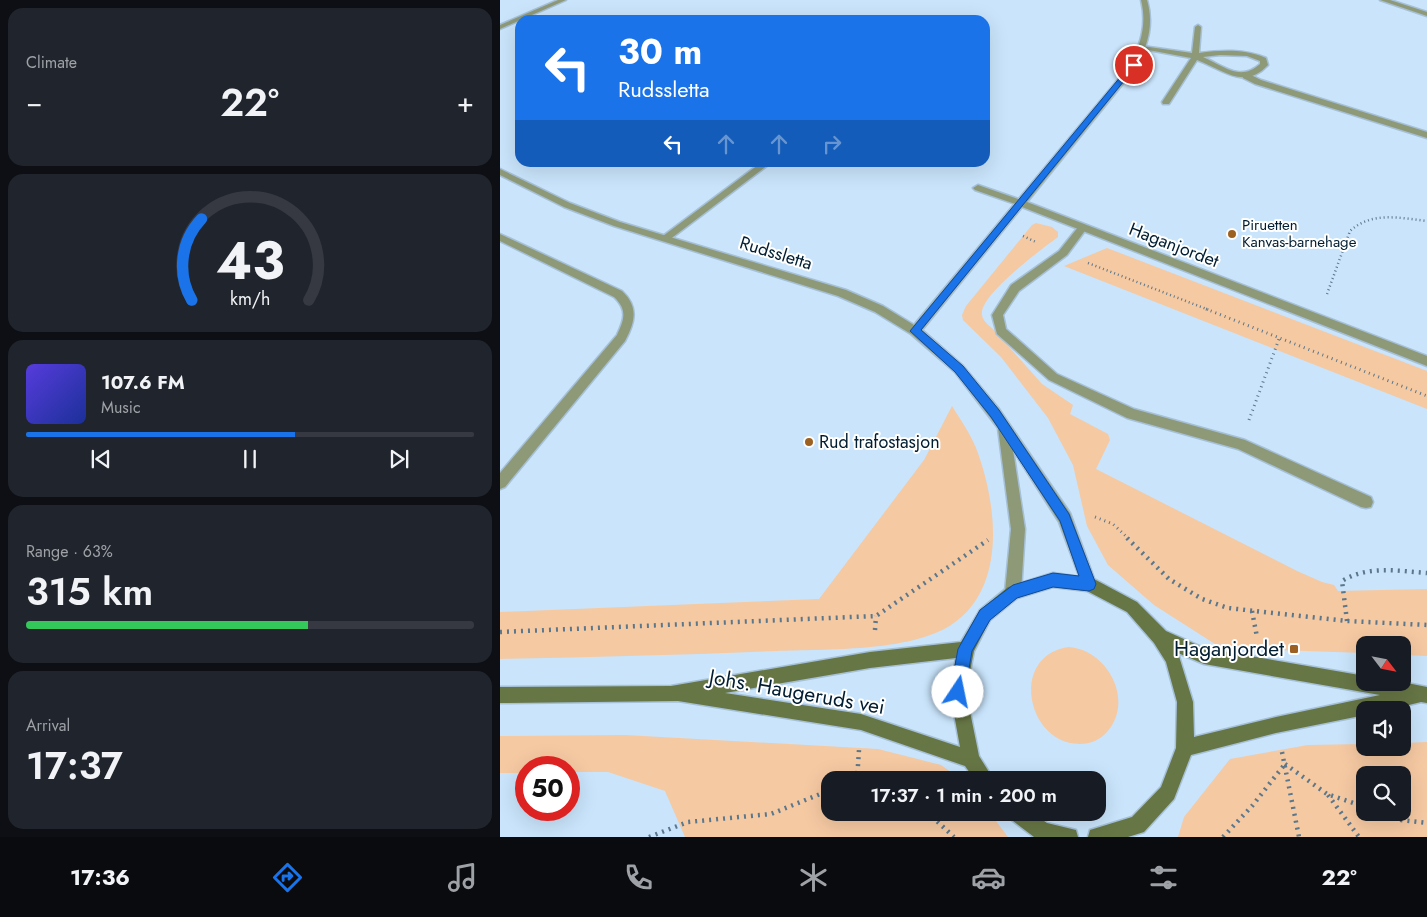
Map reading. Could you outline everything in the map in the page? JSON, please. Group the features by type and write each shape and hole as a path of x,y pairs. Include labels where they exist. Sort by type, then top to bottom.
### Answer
{"main road":[{"path":"979,771 971,759 958,692 966,649 985,615 1013,592 1053,580 1089,584 1132,607 1160,637 1173,659 1185,702 1185,748 1168,794 1138,831 1097,837"},
{"path":"1160,637 1204,656 1425,695"},
{"name":"Johs. Haugeruds vei","path":"672,694 870,660 966,649"},
{"name":"Johs. Haugeruds vei","path":"500,695 672,694 861,722 971,759"},
{"path":"1185,748 1276,725 1425,695"},
{"path":"1026,821 1043,835 1069,837"}],"street":[{"path":"528,15 564,0"},
{"path":"915,331 1134,65 1142,48 1148,27 1148,10 1144,0"},
{"path":"1383,0 1427,14"},
{"path":"500,27 515,21"},
{"path":"1166,102 1195,56 1198,27"},
{"path":"1142,48 1195,56 1219,53 1249,55 1263,60 1264,65 1257,73 1246,76"},
{"path":"1195,56 1224,70 1246,76 1258,82 1427,135"},
{"path":"666,238 761,167"},
{"name":"Rudssletta","path":"500,172 567,204 617,224 842,293 879,309 915,331 959,369 995,413 1003,428 1065,518 1089,584"},
{"name":"Haganjordet","path":"978,188 1022,203 1427,361"},
{"path":"1082,228 1063,253 1015,288 997,314 1001,331 1053,377 1088,394 1131,414 1240,444 1366,502"},
{"path":"500,236 618,294 627,302 630,309 629,322 621,338 500,483"},
{"name":"Rudssletta","path":"1003,428 1018,529 1013,592"}],"path":[{"path":"1318,319 1350,231 1356,223 1369,218 1427,221"},
{"path":"1018,234 1279,339 1427,396"},
{"path":"1240,444 1279,339"},
{"path":"1087,514 1113,524 1169,579 1202,599 1228,608 1347,621 1427,625"},
{"path":"500,632 876,616 991,538"},
{"path":"1347,621 1342,581 1350,574 1366,571 1427,573"},
{"path":"1252,611 1257,640"},
{"path":"858,771 860,742"},
{"path":"1285,764 1327,794 1356,804"},
{"path":"1223,837 1252,806 1285,764"},
{"path":"1285,764 1299,837"},
{"path":"649,837 688,822 771,814 821,794"},
{"path":"1327,794 1359,837"},
{"path":"937,821 954,837"},
{"path":"1410,821 1427,823"}],"shaded area":[{"path":"1036,223 1052,227 1058,232 1058,237 1000,285 990,296 982,315 985,322 1042,384 1073,405 1070,414 1108,434 1110,440 1096,469 1297,571 1334,585 1338,591 1427,589 1427,656 1411,655 1411,636 1356,636 1356,653 1277,650 1215,644 1154,605 1108,565 1087,526 1073,465 1048,418 1001,357 963,320 962,315 966,306 1032,225"},
{"path":"1107,248 1427,371 1427,409 1064,266"},
{"path":"952,406 974,442 983,470 989,494 993,543 989,567 982,589 969,609 951,625 934,634 913,640 890,645 842,649 500,659 500,612 819,599 924,460"},
{"path":"1069,647 1083,650 1095,657 1113,679 1117,692 1118,706 1115,719 1104,735 1095,741 1087,743 1080,744 1062,740 1047,730 1037,715 1032,699 1032,681 1038,666 1050,653"},
{"path":"625,735 878,749 941,765 949,771 821,771 821,821 996,821 1008,837 685,837 665,791 608,772 580,772 580,756 515,756 515,773 500,773 500,736"},
{"path":"1427,742 1427,837 1178,837 1184,817 1230,759 1308,745 1356,744 1356,756 1411,756 1411,743"}],"place":[{"name":"Piruetten Kanvas-barnehage","path":"1232,234"},
{"name":"Rud trafostasjon","path":"809,442"},
{"name":"Haganjordet","path":"1294,649"}],"route":[{"path":"958,692 966,649 985,615 1013,592 1053,580 1089,584 1065,518 1003,428 995,413 959,369 915,331 1134,65"}]}
